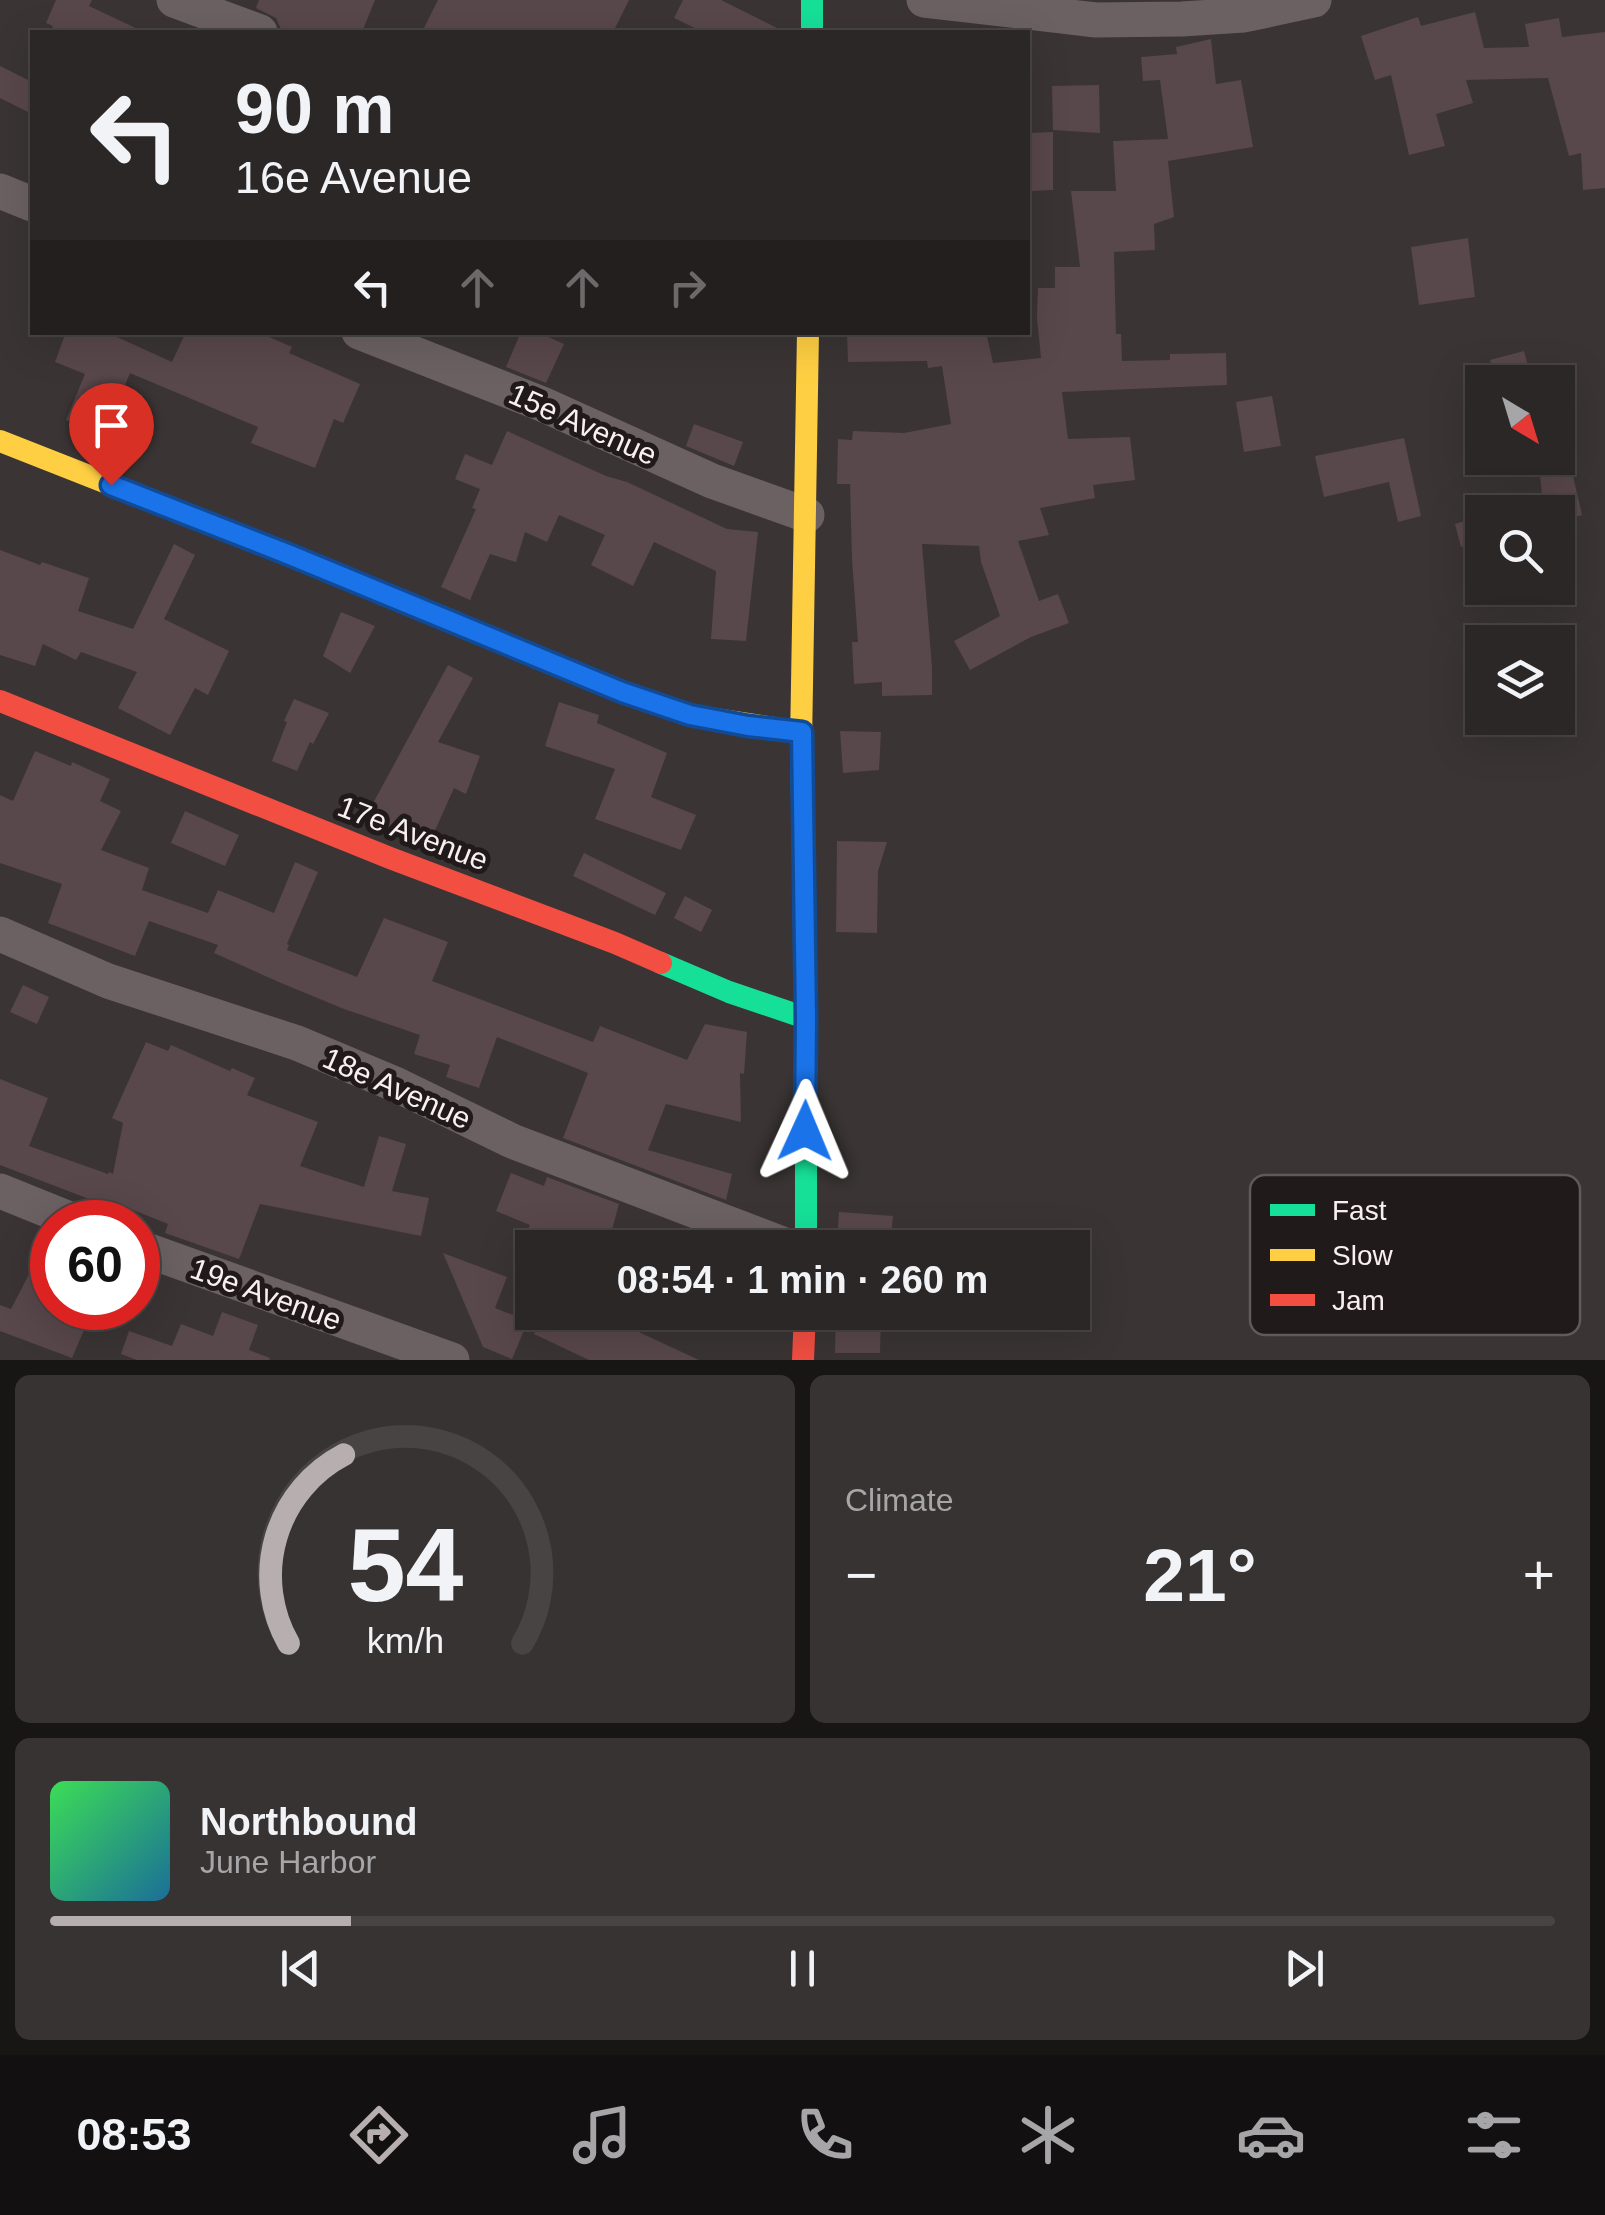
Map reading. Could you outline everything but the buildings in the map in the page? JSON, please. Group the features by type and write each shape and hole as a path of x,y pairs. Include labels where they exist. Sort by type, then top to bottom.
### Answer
{"street":[{"path":"174,0 255,30"},
{"path":"812,0 812,30"},
{"path":"924,0 1096,20 1130,20 1244,16 1314,0"},
{"path":"0,191 30,203"},
{"name":"15e Avenue","path":"366,335 542,404 712,481 807,515"},
{"path":"806,1230 802,732 808,335"},
{"path":"0,441 622,692 690,715 802,732"},
{"name":"17e Avenue","path":"0,701 390,858 616,943 729,992 806,1018"},
{"name":"18e Avenue","path":"0,934 108,981 297,1043 512,1140 746,1230"},
{"path":"0,1190 30,1202"},
{"name":"19e Avenue","path":"160,1254 452,1360"},
{"path":"804,1360 805,1330"}],"traffic: fast":[{"path":"812,0 812,30"},
{"path":"801,743 806,1230"},
{"path":"661,963 806,1018"}],"traffic: slow":[{"path":"801,743 808,335"},
{"path":"0,441 622,692 690,715 801,732"}],"traffic: jam":[{"path":"0,701 661,963"},
{"path":"803,1360 804,1330"}],"route":[{"path":"111,485 622,692 690,715 802,732 805,1131"}]}
